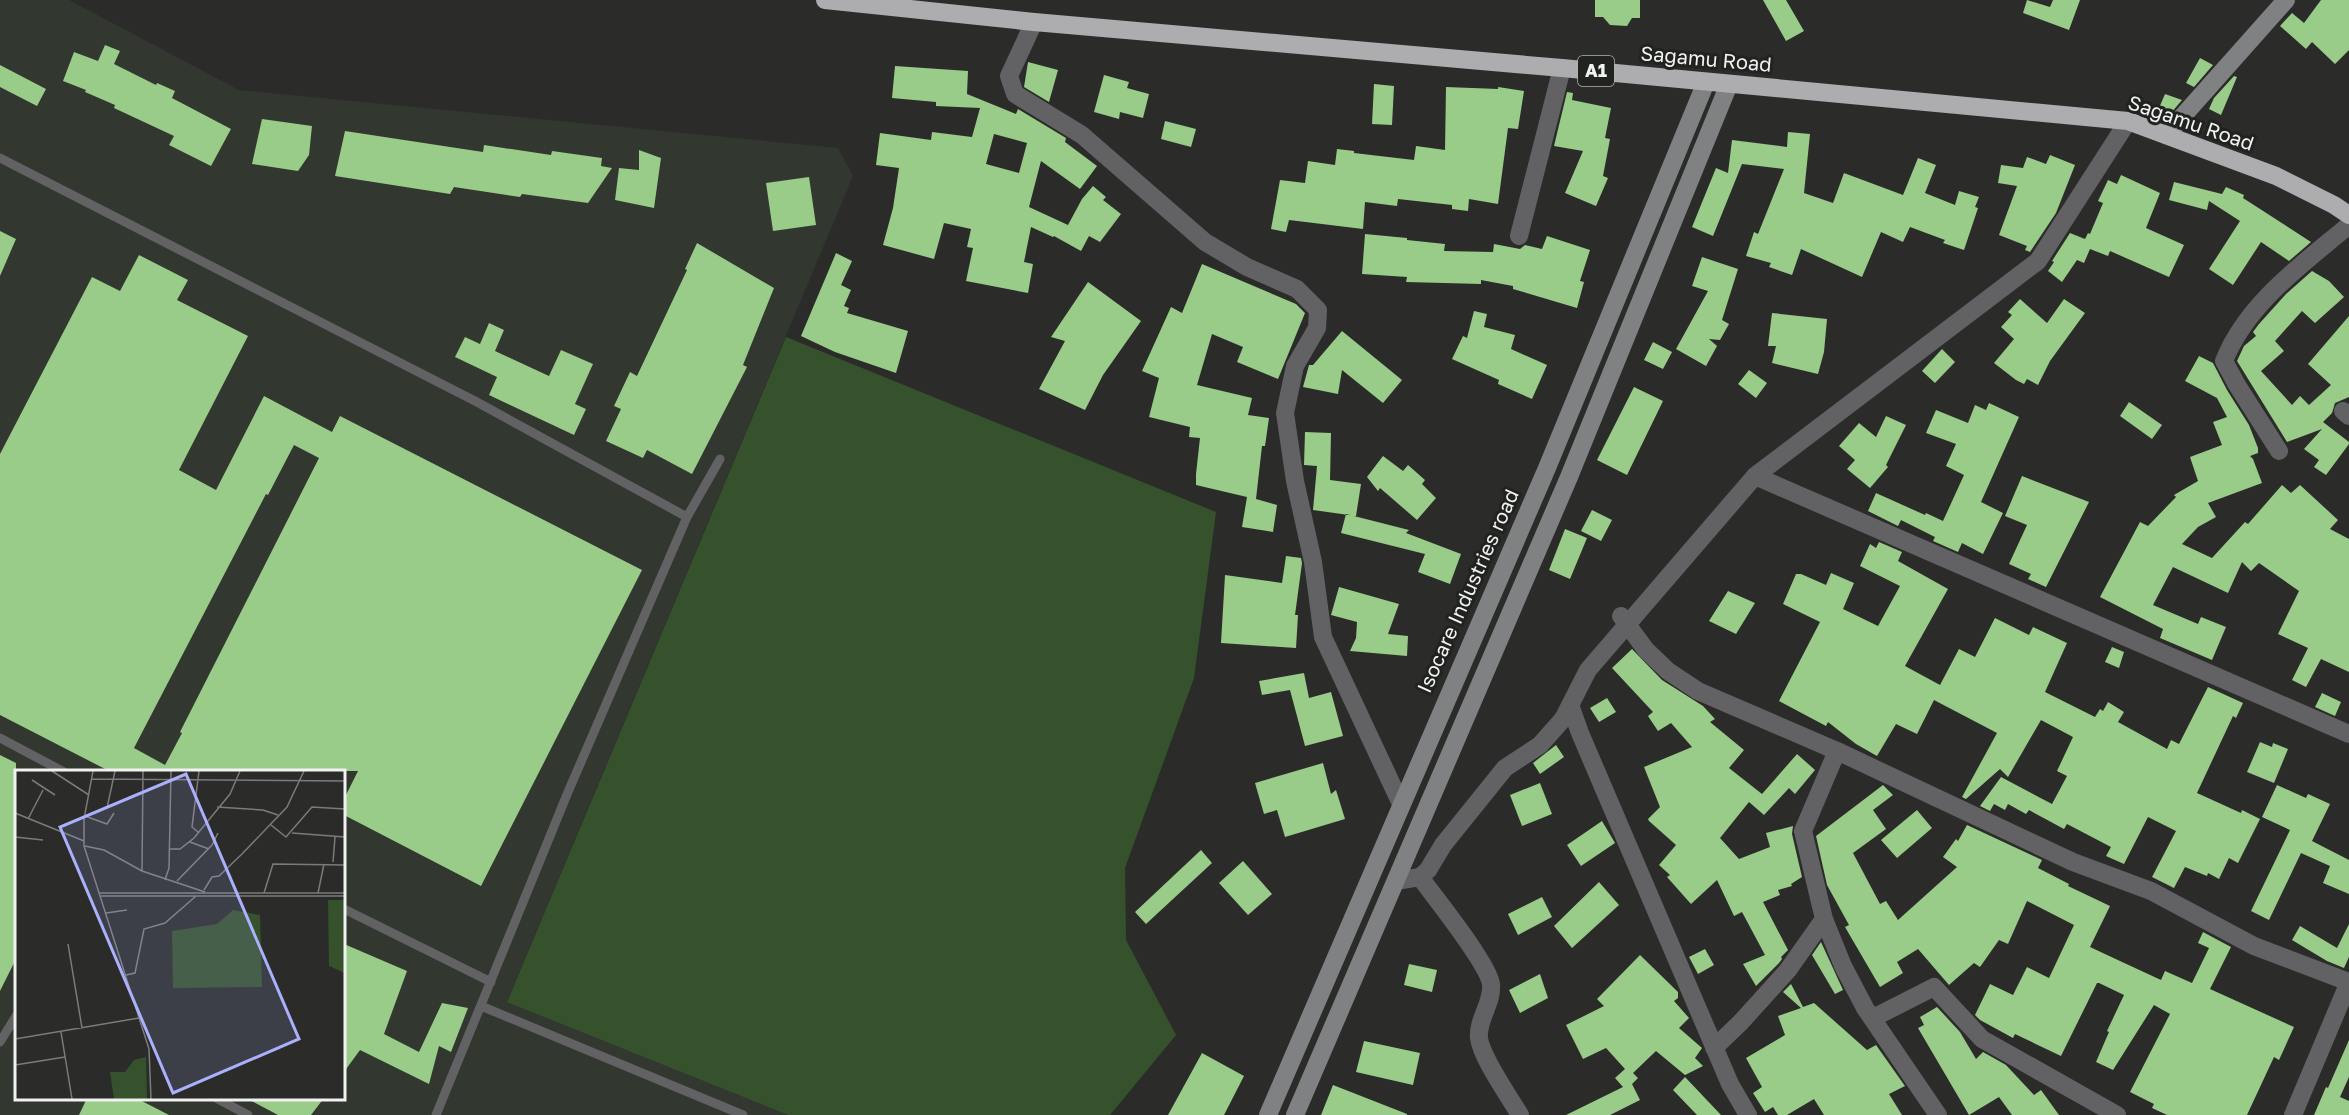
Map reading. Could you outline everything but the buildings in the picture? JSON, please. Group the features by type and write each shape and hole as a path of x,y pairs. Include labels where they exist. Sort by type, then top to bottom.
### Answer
{"highway":[{"name":"Sagamu Road","path":"825,0 1034,22 1562,68 2128,122 2276,176 2349,215"}],"street":[{"path":"2166,135 2286,0"},
{"path":"1034,22 1009,76 1015,94 1082,135 1205,242 1247,267 1297,289 1318,309 1317,328 1295,366 1285,413 1295,481 1313,562 1323,637 1401,804"},
{"path":"1519,236 1562,68"},
{"name":"Isocare Industries road","path":"1268,1115 1546,468 1706,82"},
{"path":"1295,1115 1569,477 1729,84"},
{"path":"1395,881 1420,877 1428,870 1443,845 1505,768 1540,745 1563,719 1588,670 1623,620 1755,476 2038,261 2128,122"},
{"path":"2279,451 2224,361 2234,341 2255,310 2349,225"},
{"path":"1546,468 1569,477"},
{"path":"1755,476 2349,734"},
{"path":"1623,620 1646,650 1668,671 1698,691 1837,751 2073,862 2151,891 2254,946 2349,982 2293,1115"},
{"path":"1570,705 1580,734 1714,1048 1730,1084 1749,1115"},
{"path":"1837,751 1803,831 1824,919 1843,966 1864,1008 1938,1115"},
{"path":"1420,877 1478,958 1491,983 1490,999 1479,1038 1491,1066 1520,1115"},
{"path":"1714,1048 1788,970 1824,919"},
{"path":"1873,1018 1934,987 1982,1039 2116,1115"}],"lane":[{"path":"0,158 475,401 687,517"},
{"path":"436,1115 568,792 687,517 720,459"},
{"path":"0,738 62,770"},
{"path":"345,909 491,982"},
{"path":"481,1006 743,1115"},
{"path":"0,1042 15,1018"},
{"path":"220,1100 248,1115"}],"shaded area":[{"path":"0,0 69,0 239,90 838,148 853,176 507,1001 788,1115 0,1115"}],"green space":[{"path":"786,337 1216,512 1194,678 1125,868 1126,940 1176,1035 1110,1115 788,1115 507,1002"}]}
